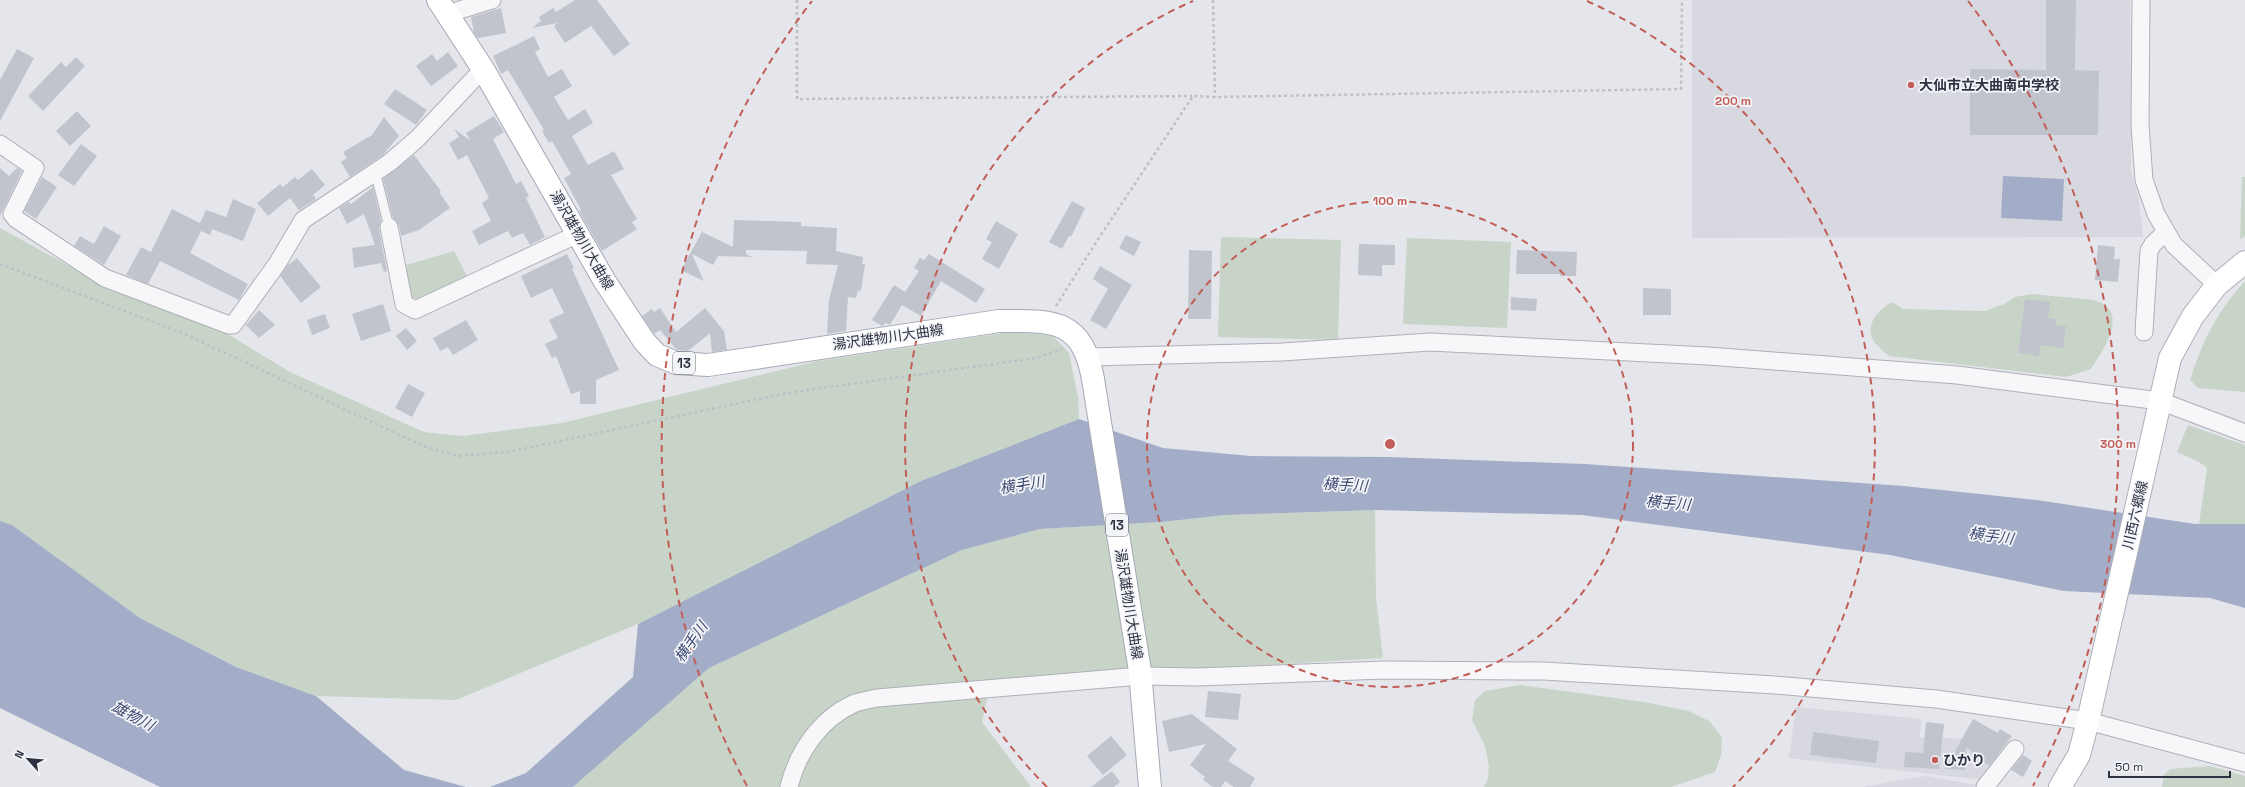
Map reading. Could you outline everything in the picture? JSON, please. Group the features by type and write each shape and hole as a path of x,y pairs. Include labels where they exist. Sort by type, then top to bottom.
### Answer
{"main road":[{"name":"湯沢雄物川大曲線","path":"443,7 482,68 604,280 644,341 657,355 676,363 708,365 785,352 1000,321 1047,321 1067,330 1085,350 1093,379 1140,674 1150,787"},
{"name":"川西六郷線","path":"2060,787 2079,755 2090,715 2170,358 2193,316 2217,285 2245,262"}],"street":[{"path":"443,7 492,0"},
{"path":"2141,0 2140,125 2144,180 2156,214 2174,245 2217,285"},
{"path":"0,144 35,168 12,214 16,219 105,278 229,326 233,325 277,264 302,220 389,163 417,139 482,68"},
{"path":"389,227 404,304 415,310 578,234"},
{"path":"2144,332 2149,251 2153,244 2166,232"},
{"path":"1085,350 1282,352 1430,342 1708,356 1958,375 2158,410 2245,433"},
{"path":"788,787 798,760 821,726 836,713 854,704 877,698 1140,674 1198,677 1384,670 1544,671 1760,684 1936,699 2090,715 2245,763"},
{"path":"1985,787 2015,749"}],"lane":[{"path":"375,171 389,227"}],"path":[{"path":"797,0 797,99 1215,97 1681,89 1682,0"},
{"path":"1213,0 1215,97"},
{"path":"1047,321 1095,244 1193,96"},
{"path":"0,264 185,334 423,446 458,456 508,452 787,393 1085,350"}],"shaded area":[{"name":"大仙市立大曲南中学校","path":"1692,0 2130,0 2131,170 2139,201 2143,237 1692,238"},
{"path":"1796,707 1922,719 1919,737 1971,739 2002,755 1984,780 1789,758"},
{"path":"1926,776 1976,785 1974,787 1862,787"}],"green space":[{"path":"2242,177 2245,177 2245,236 2240,239"},
{"path":"0,228 93,279 226,333 290,372 424,432 463,436 562,423 818,361 1009,332 1052,335 1069,353 1078,397 1079,419 921,481 638,624 456,700 316,696 236,667 140,618 12,525 0,521"},
{"path":"1221,237 1341,240 1338,340 1218,337"},
{"path":"1407,238 1511,242 1507,328 1403,324"},
{"path":"454,251 467,276 423,299 418,300 411,297 406,265"},
{"path":"2245,281 2245,392 2198,388 2190,380 2200,353 2219,315 2235,292"},
{"path":"2031,294 2094,300 2105,305 2111,313 2113,321 2111,331 2102,351 2091,369 2066,377 1889,356 1875,343 1872,337 1871,325 1874,319 1882,309 1892,302 1903,309 1985,311 2004,304 2015,297"},
{"path":"2188,425 2245,445 2245,524 2199,524 2207,468 2199,462 2177,452"},
{"path":"1375,510 1376,598 1383,658 991,681 982,722 1031,787 573,787 709,668 962,550 1040,529 1162,522 1225,515"},
{"path":"1520,685 1644,702 1689,711 1709,721 1722,737 1721,755 1715,772 1671,787 1484,787 1488,779 1489,766 1485,746 1472,720 1475,700 1485,691"},
{"path":"2210,766 2245,776 2245,787 2162,787 2164,775 2170,769"}],"water":[{"path":"2003,176 2064,179 2062,221 2001,218"},
{"name":"横手川","path":"1079,419 1163,448 1251,456 1388,457 1585,464 1904,486 2037,500 2195,524 2245,524 2245,608 2210,598 2064,591 1890,555 1582,515 1375,510 1225,515 1162,522 1040,529 962,550 709,668 573,787 490,787 526,773 633,677 638,624 921,481"},
{"name":"雄物川","path":"0,521 12,525 140,618 236,667 316,696 404,770 466,787 160,787 0,708"}],"building":[{"path":"575,0 597,0 630,44 614,56 591,26 565,43 554,26 557,23 532,28 541,21 539,17 553,8 556,12"},
{"path":"2046,0 2076,0 2075,70 2099,71 2098,135 1970,135 1970,69 2046,70"},
{"path":"501,8 506,33 478,38 474,33 471,17"},
{"path":"534,36 540,49 535,52 548,77 562,69 572,86 554,97 568,120 585,109 593,123 572,136 588,165 614,151 624,169 611,175 637,219 632,222 637,229 602,251 579,211 581,210 564,178 571,174 552,141 549,143 542,131 544,130 508,70 501,74 493,56"},
{"path":"17,49 34,58 0,121 0,80"},
{"path":"448,52 458,66 431,86 416,66 432,54 437,61"},
{"path":"76,57 85,66 43,111 28,96 61,62 66,67"},
{"path":"395,89 427,110 416,125 384,104"},
{"path":"77,111 91,126 70,146 56,131"},
{"path":"494,116 504,132 493,139 516,184 521,181 529,196 526,198 545,237 530,245 523,233 512,238 508,231 479,245 472,231 491,221 482,203 489,198 467,155 458,160 449,143 459,137 454,129 470,140 466,133"},
{"path":"384,117 399,136 383,155 350,177 341,162 347,158 343,152 372,135"},
{"path":"81,144 97,156 74,186 58,175"},
{"path":"414,155 441,191 439,192 450,208 419,230 401,236 399,225 393,218 383,179"},
{"path":"0,168 9,176 17,168 22,171 0,216"},
{"path":"312,169 325,185 313,195 316,199 299,210 290,198 268,216 257,203 280,184 283,187 295,177 298,180"},
{"path":"42,177 57,187 36,219 24,211"},
{"path":"373,187 381,221 379,229 387,271 384,272 381,263 354,268 352,248 375,245 364,214 347,224 339,208 349,202 351,204"},
{"path":"233,199 256,209 243,241 212,229 210,235 201,231 190,253 248,284 239,300 160,261 148,284 126,275 141,247 151,252 172,209 200,223 206,210 226,217"},
{"path":"1072,201 1085,208 1071,237 1069,236 1062,249 1049,242"},
{"path":"734,220 801,222 801,226 837,228 836,251 863,257 862,264 865,264 861,291 858,290 856,298 848,297 846,331 827,334 829,300 838,265 806,264 807,251 746,250 746,254 752,257 718,256 713,265 692,254 704,281 681,270 702,232 733,247"},
{"path":"996,221 1018,234 999,269 982,259 992,242 986,239"},
{"path":"104,226 121,236 104,265 74,246 80,236 94,244"},
{"path":"1126,235 1141,242 1134,256 1119,248"},
{"path":"1359,244 1395,245 1395,265 1382,265 1382,276 1358,275"},
{"path":"2098,245 2115,247 2114,259 2120,259 2118,282 2095,280"},
{"path":"1189,250 1212,251 1211,319 1188,319"},
{"path":"1517,250 1577,252 1576,276 1560,276 1560,274 1516,274"},
{"path":"567,254 574,268 572,269 619,370 596,380 596,404 580,404 580,391 571,394 556,356 552,358 545,344 558,338 549,320 564,313 552,288 531,298 521,276"},
{"path":"929,254 985,289 976,303 941,281 921,316 902,305 890,325 886,323 882,326 872,320 894,285 905,292 919,271 914,268 920,258 924,260"},
{"path":"297,258 321,287 301,303 280,276 287,266"},
{"path":"1100,266 1132,285 1106,329 1090,320 1108,289 1093,279"},
{"path":"1643,288 1671,289 1671,315 1643,315"},
{"path":"1511,297 1537,299 1536,311 1511,310"},
{"path":"2025,299 2050,302 2048,318 2056,319 2055,325 2066,326 2063,348 2040,345 2039,356 2018,353"},
{"path":"383,304 391,331 361,341 352,314"},
{"path":"660,308 676,332 705,308 724,331 727,350 712,352 710,333 688,351 677,350 660,330 654,334 642,316 652,309 654,312"},
{"path":"259,310 275,325 259,338 246,325"},
{"path":"325,314 330,328 312,335 307,320"},
{"path":"466,320 478,340 453,355 448,347 440,351 433,338"},
{"path":"406,328 417,341 407,350 396,336"},
{"path":"408,384 425,393 412,417 395,408"},
{"path":"1208,691 1241,694 1238,720 1205,717"},
{"path":"1192,714 1237,749 1228,761 1255,778 1250,787 1234,787 1225,781 1221,787 1213,787 1203,780 1205,777 1190,765 1206,744 1169,752 1162,721"},
{"path":"1973,719 1998,733 2000,729 2012,736 1989,766 1966,747 1965,770 1945,769"},
{"path":"1926,722 1944,724 1939,769 1904,767 1905,752 1923,753"},
{"path":"1813,732 1879,741 1876,763 1810,755"},
{"path":"1111,736 1127,755 1103,775 1087,756"},
{"path":"2023,755 2032,761 2023,777 2011,770"},
{"path":"1112,771 1120,782 1114,787 1091,787"}],"place":[{"name":"大仙市立大曲南中学校","path":"1911,85"},
{"name":"ひかり","path":"1935,760"}]}
